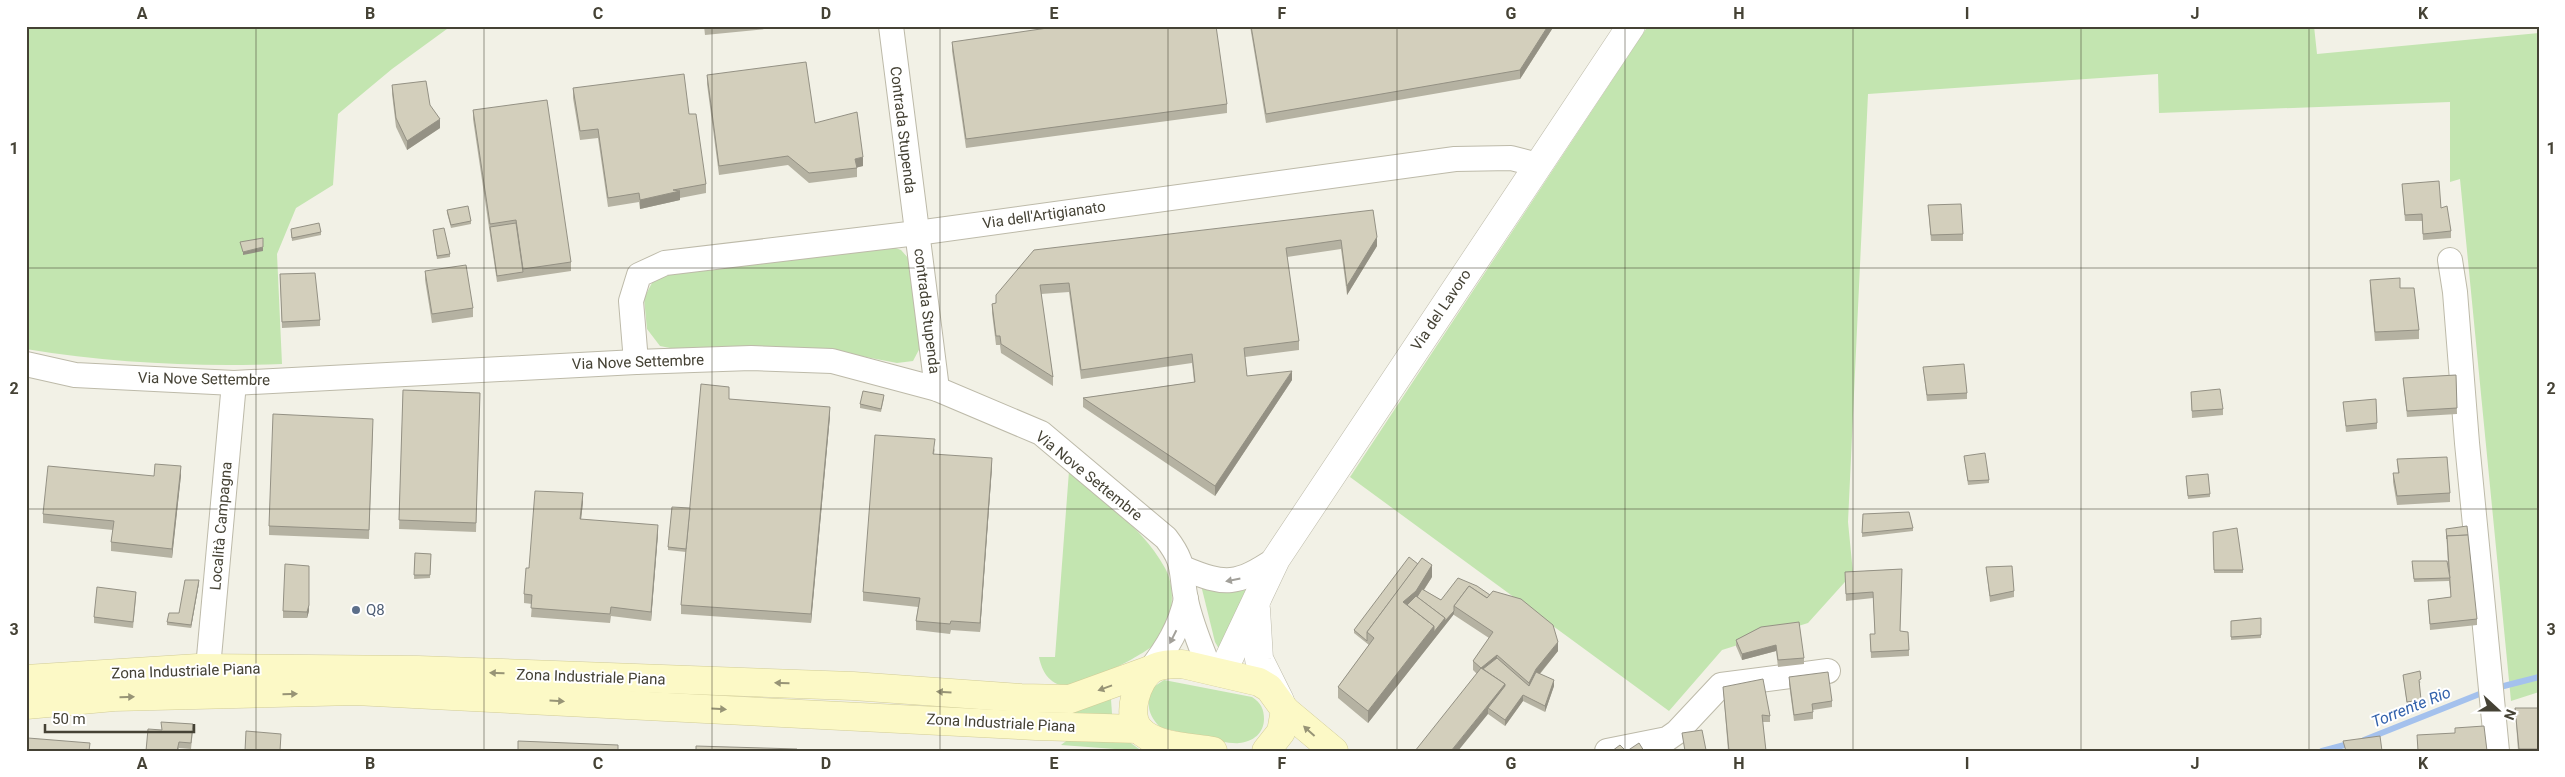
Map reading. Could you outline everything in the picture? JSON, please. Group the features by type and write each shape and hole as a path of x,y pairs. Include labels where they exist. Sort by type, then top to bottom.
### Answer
{"main road":[{"name":"Zona Industriale Piana","path":"26,679 208,668 437,671 853,686 1021,698 1070,699 1170,664 1216,671 1259,682 1269,688 1282,706 1334,751"},
{"path":"1150,670 1137,692 1133,705 1134,718 1138,728 1148,736 1161,741 1213,751"},
{"name":"Zona Industriale Piana","path":"26,706 114,697 355,691 1036,726 1138,728"},
{"path":"1266,751 1281,732 1282,706"}],"street":[{"name":"Contrada Stupenda","path":"891,26 917,233"},
{"name":"Via del Lavoro","path":"1216,671 1244,629 1276,559 1631,26"},
{"name":"Via dell'Artigianato","path":"636,362 631,301 639,275 665,264 917,233 1455,159 1511,158 1538,164"},
{"name":"contrada Stupenda","path":"917,233 937,389"},
{"path":"2450,260 2455,292 2497,751"},
{"name":"Via Nove Settembre","path":"26,364 75,375 234,383 636,362 751,358 832,361 937,389 1041,433 1166,538 1176,551 1183,568 1186,599 1197,638 1216,671"},
{"name":"Località Campagna","path":"208,668 234,383"},
{"path":"1183,568 1222,582 1250,577 1276,559"},
{"name":"Via del Lavoro","path":"1257,598 1255,620 1259,659 1282,706"},
{"name":"Via Nove Settembre","path":"1150,670 1167,648 1176,631 1186,599"},
{"path":"1607,751 1667,739 1677,732 1721,684 1828,671"}],"green space":[{"path":"26,26 451,26 392,69 338,114 333,185 296,208 277,254 282,364 217,365 122,361 26,349"},
{"path":"1648,26 2314,26 2317,54 2539,33 2539,692 2511,701 2460,179 2450,182 2450,102 2159,113 2158,74 1868,94 1848,522 1853,573 1808,623 1722,650 1669,711 1350,477"},
{"path":"890,246 901,250 909,259 922,344 913,361 897,363 845,353 796,348 680,350 660,346 647,329 644,298 653,281 668,274"},
{"path":"1069,471 1122,515 1146,540 1165,568 1169,577 1172,596 1166,627 1156,643 1114,669 1087,681 1068,686 1057,684 1048,678 1042,668 1039,657 1055,657"},
{"path":"1200,581 1246,588 1229,650 1221,652 1215,642"},
{"path":"1164,680 1252,697 1263,709 1264,724 1262,729 1257,736 1249,741 1233,743 1160,727 1149,709 1149,699 1152,688"},
{"path":"1111,699 1112,714 1034,718 944,708 945,703"},
{"path":"1074,735 1125,739 1142,751 1061,745"}],"building":[{"path":"1061,26 1216,26 1227,104 966,139 952,42"},
{"path":"1251,26 1548,26 1520,70 1266,114"},
{"path":"806,62 815,123 857,112 863,157 855,159 857,168 809,173 788,156 719,166 707,75"},
{"path":"684,74 689,114 696,114 706,184 673,190 680,191 640,200 639,193 608,198 598,129 580,131 573,88"},
{"path":"426,81 430,105 440,119 407,141 396,118 392,85"},
{"path":"547,100 571,262 523,269 516,220 490,224 473,110"},
{"path":"2439,181 2441,208 2447,206 2451,231 2423,234 2422,214 2405,215 2402,184"},
{"path":"1961,204 1963,234 1931,235 1928,205"},
{"path":"468,206 471,221 451,225 447,210"},
{"path":"1373,210 1377,237 1347,286 1341,240 1286,248 1299,341 1244,348 1247,376 1292,371 1215,486 1083,398 1195,382 1192,354 1081,370 1069,283 1040,285 1053,377 1001,344 1000,336 996,336 992,304 996,303 996,295 1034,250"},
{"path":"319,223 321,232 292,238 291,229"},
{"path":"516,223 523,272 497,276 490,227"},
{"path":"444,228 450,254 437,256 433,230"},
{"path":"263,238 263,247 243,252 240,242"},
{"path":"466,265 473,308 432,314 425,271"},
{"path":"315,273 320,320 282,322 280,274"},
{"path":"2400,278 2400,288 2414,288 2419,330 2375,332 2370,280"},
{"path":"1964,364 1967,393 1927,395 1923,367"},
{"path":"2456,375 2457,408 2407,411 2403,378"},
{"path":"701,384 729,387 729,399 830,407 811,614 681,605"},
{"path":"2220,389 2223,409 2192,411 2191,392"},
{"path":"403,390 480,393 476,523 399,520"},
{"path":"863,391 884,395 881,409 860,404"},
{"path":"2376,399 2377,423 2346,426 2343,402"},
{"path":"273,414 373,419 369,530 269,526"},
{"path":"875,435 935,439 933,454 992,458 980,623 951,621 950,624 916,621 920,598 863,592"},
{"path":"1985,453 1989,480 1968,481 1964,456"},
{"path":"2447,457 2450,493 2397,496 2393,473 2399,473 2397,459"},
{"path":"155,464 181,466 172,549 111,542 114,521 43,514 48,466 154,476"},
{"path":"2208,474 2210,494 2188,496 2186,476"},
{"path":"535,491 583,493 580,519 658,525 651,612 611,607 610,614 531,608 532,595 524,594 526,568 529,568"},
{"path":"672,507 690,508 686,549 668,547"},
{"path":"1909,512 1913,528 1862,533 1863,514"},
{"path":"2467,526 2468,535 2447,536 2447,539 2446,529"},
{"path":"2237,528 2243,570 2214,570 2213,532"},
{"path":"2468,535 2477,619 2430,624 2428,600 2451,597 2447,536"},
{"path":"415,553 431,554 430,575 414,575"},
{"path":"1409,557 1418,564 1367,632 1367,641 1354,630"},
{"path":"1422,558 1432,565 1416,591 1403,602 1434,626 1368,711 1338,687 1374,638 1367,632"},
{"path":"2412,561 2447,561 2450,578 2414,579"},
{"path":"285,564 309,566 309,605 307,612 283,611"},
{"path":"2012,566 2014,591 1990,596 1986,567"},
{"path":"1902,569 1900,631 1908,632 1909,650 1871,652 1870,634 1875,634 1873,592 1846,594 1845,572"},
{"path":"1458,578 1477,586 1490,595 1487,598 1469,586 1454,606 1454,611 1445,621 1445,618 1417,597 1422,589 1441,600"},
{"path":"185,580 199,580 191,625 167,622 169,613 179,613"},
{"path":"1469,586 1487,598 1493,591 1521,599 1553,625 1558,642 1536,669 1529,683 1497,655 1481,668 1473,661 1493,632 1454,606"},
{"path":"97,587 136,592 133,622 94,617"},
{"path":"1416,596 1445,618 1434,632 1434,626 1407,605"},
{"path":"2261,618 2261,635 2231,637 2231,621"},
{"path":"1799,622 1804,658 1778,660 1776,645 1742,654 1736,640 1761,627"},
{"path":"1497,658 1529,686 1536,672 1554,680 1545,706 1523,695 1505,720 1488,708 1505,686 1505,684 1483,669"},
{"path":"1481,668 1505,684 1451,751 1415,751"},
{"path":"2420,671 2421,700 2407,702 2403,675"},
{"path":"1828,672 1832,701 1812,704 1813,712 1794,715 1789,677"},
{"path":"1763,679 1770,716 1762,715 1766,751 1729,751 1723,687"},
{"path":"2515,708 2539,708 2539,749 2519,749"},
{"path":"161,722 193,724 191,743 179,742 177,751 146,751 148,729 162,730"},
{"path":"2484,726 2487,751 2418,751 2417,735 2455,733 2455,728"},
{"path":"1702,730 1706,750 1685,751 1682,733"},
{"path":"246,731 281,734 280,751 245,751"},
{"path":"2380,736 2382,751 2346,751 2343,741"},
{"path":"28,738 90,743 89,751 27,751"},
{"path":"518,741 618,745 618,751 518,751"},
{"path":"1639,743 1644,751 1627,751"},
{"path":"1620,745 1626,751 1612,751"},
{"path":"696,746 797,749 797,751 696,751"}],"waterway":[{"name":"Torrente Rio","path":"2496,688 2539,677"},
{"name":"Torrente Rio","path":"2364,740 2487,691"},
{"name":"Torrente Rio","path":"2322,751 2352,743"}],"place":[{"name":"Q8","path":"356,610"}]}
